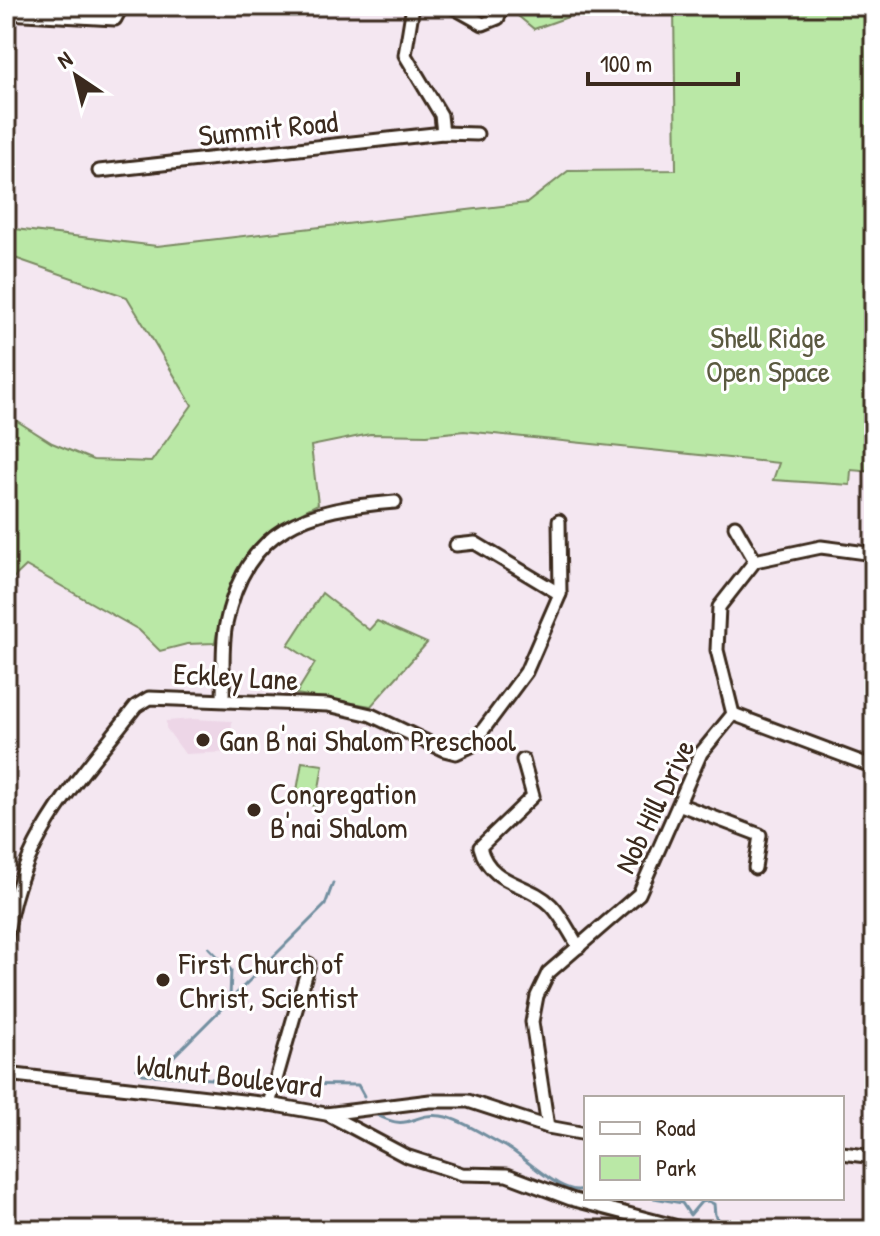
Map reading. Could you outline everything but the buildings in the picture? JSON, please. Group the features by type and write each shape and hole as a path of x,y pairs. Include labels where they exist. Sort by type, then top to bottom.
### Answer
{"street":[{"path":"6,13 115,19 122,6"},
{"path":"413,6 405,55 441,115 443,133"},
{"path":"451,6 483,24 498,18 502,6"},
{"name":"Summit Road","path":"99,171 443,133 477,134"},
{"path":"223,698 225,626 236,586 257,552 294,522 323,510 395,502"},
{"path":"559,521 560,594"},
{"path":"735,526 755,561"},
{"path":"456,545 475,543 560,594"},
{"path":"874,554 821,547 755,561 719,607 717,650 733,714 874,767"},
{"name":"Eckley Lane","path":"6,943 26,859 42,827 136,706 149,698 163,696 328,705 371,715 444,750 464,751 481,735 526,672 560,594"},
{"name":"Nob Hill Drive","path":"548,1127 532,1022 537,996 548,973 639,894 681,805 701,753 733,714"},
{"path":"523,760 533,796 480,847 482,857 515,887 550,903 579,947"},
{"path":"681,805 760,835 755,868"},
{"path":"269,1104 309,964"},
{"name":"Walnut Boulevard","path":"6,1074 269,1104 326,1114 430,1101 468,1101 548,1127 584,1134"},
{"path":"326,1114 406,1156 462,1174 507,1175 571,1199 689,1230"},
{"path":"844,1153 874,1157"}],"shaded area":[{"name":"Gan B'nai Shalom Preschool","path":"166,721 232,721 230,752 185,754 166,728"}],"green space":[{"path":"506,6 599,6 534,29"},
{"name":"Shell Ridge Open Space","path":"674,6 874,6 874,472 851,470 850,485 773,480 779,463 464,431 427,435 370,434 311,446 318,504 276,529 246,558 227,596 215,643 187,644 160,651 139,630 26,566 6,585 6,414 52,443 93,460 151,462 192,405 127,297 6,255 6,228 157,246 527,203 568,171 676,170"},
{"path":"322,593 369,630 377,621 427,643 371,706 296,694 315,663 288,645"},
{"path":"302,762 323,765 316,806 295,802"}],"waterway":[{"path":"525,6 535,16 580,6"},
{"path":"155,1075 325,905 333,883"},
{"path":"209,948 231,970 230,999"},
{"path":"137,1069 143,1074 265,1083"},
{"path":"279,1084 358,1085 364,1096"},
{"path":"377,1115 397,1122 431,1116 449,1118 512,1150 567,1188 584,1188"},
{"path":"665,1200 682,1203 690,1215 701,1202 708,1201 714,1204 715,1215 726,1230"}],"place":[{"name":"Gan B'nai Shalom Preschool","path":"203,740"},
{"name":"Congregation B'nai Shalom","path":"254,810"},
{"name":"First Church of Christ, Scientist","path":"163,980"}]}
